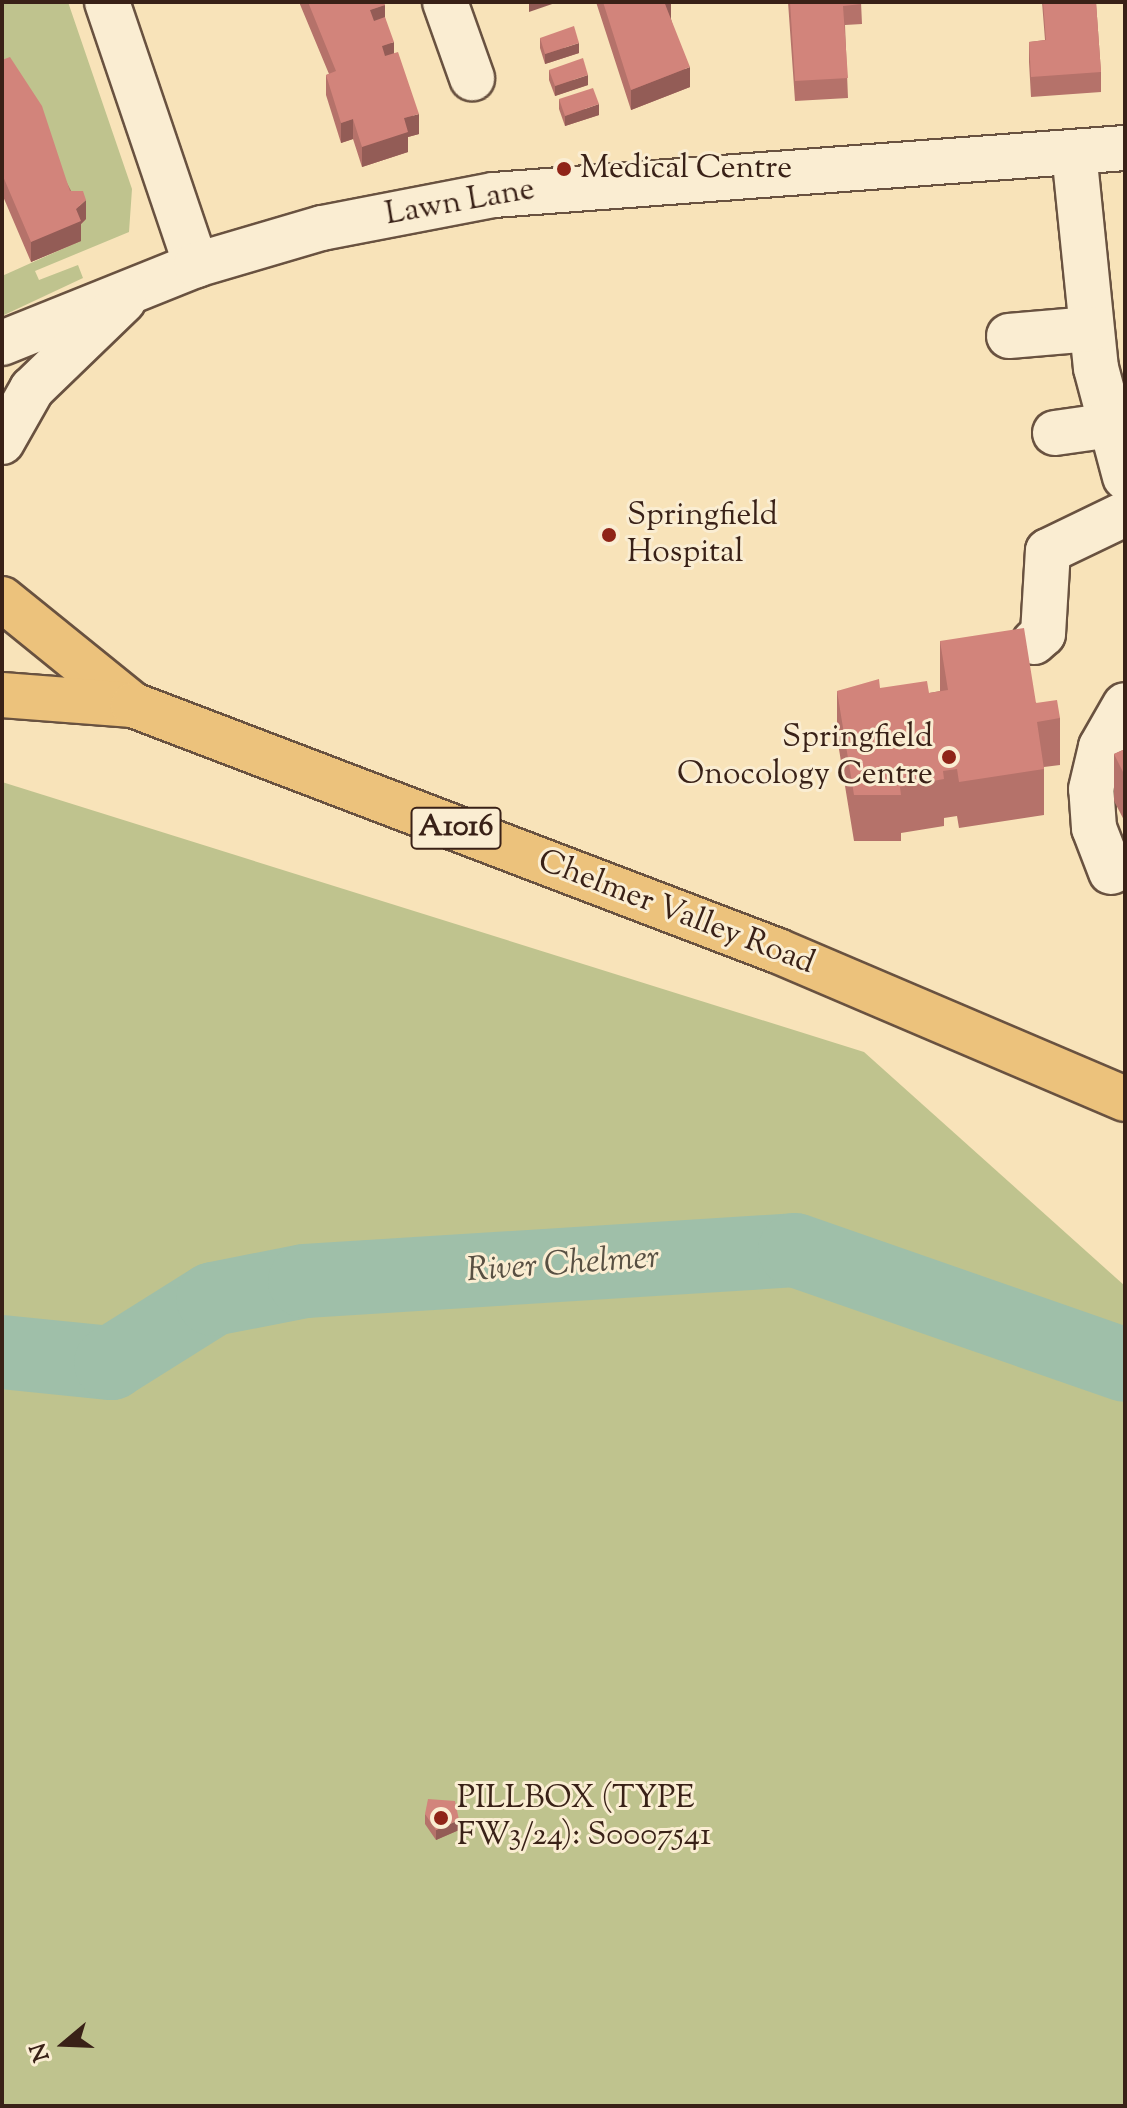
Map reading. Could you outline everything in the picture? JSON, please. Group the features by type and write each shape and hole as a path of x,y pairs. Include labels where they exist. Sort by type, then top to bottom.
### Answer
{"main road":[{"name":"Chelmer Valley Road","path":"2,599 133,705"},
{"name":"Chelmer Valley Road","path":"2,695 133,705 778,951 1125,1099"}],"street":[{"path":"107,2 196,265"},
{"path":"445,2 472,78"},
{"name":"Lawn Lane","path":"2,343 196,265 322,228 568,184 1125,148"},
{"path":"1074,152 1104,355 1111,425 1125,477"},
{"name":"Lawn Lane","path":"2,442 32,389 139,286"},
{"path":"1009,336 1104,355"},
{"path":"1055,433 1111,425"},
{"path":"1034,642 1046,615 1035,553 1125,514"},
{"path":"1111,872 1094,828 1091,789 1101,747 1125,705"}],"green space":[{"path":"2,2 68,2 132,189 129,232 35,271 39,280 78,265 83,278 2,316 2,276 80,241 76,229 86,219 2,80"},
{"path":"2,782 864,1052 1125,1286 1125,2106 2,2106"}],"building":[{"path":"308,2 384,2 385,5 370,10 374,21 385,17 394,42 382,46 385,56 398,52 419,114 404,118 408,132 362,147 353,119 341,123 326,75 336,71"},
{"path":"603,2 671,2 665,4 690,67 631,90"},
{"path":"790,2 861,2 843,6 848,78 795,81"},
{"path":"1043,2 1096,2 1101,72 1031,77 1029,42 1046,40"},
{"path":"574,26 579,43 545,54 540,38"},
{"path":"10,57 42,106 70,191 83,191 86,200 76,209 81,221 31,242 2,174 2,60"},
{"path":"583,58 588,75 555,86 549,70"},
{"path":"593,88 599,104 565,116 559,99"},
{"path":"1024,628 1036,703 1057,700 1060,718 1037,722 1044,769 959,782 957,769 943,771 944,779 900,787 901,795 854,795 837,691 879,679 880,688 927,681 929,693 948,690 940,641"},
{"path":"1125,749 1125,776 1114,754"},
{"name":"PILLBOX (TYPE FW3/24): S0007541","path":"428,1799 455,1801 459,1820 436,1830 425,1814"}],"waterway":[{"name":"River Chelmer","path":"2,1352 111,1363 213,1299 305,1281 795,1250 1125,1365"}],"place":[{"name":"Medical Centre","path":"564,169"},
{"name":"Springfield Hospital","path":"609,535"},
{"name":"Springfield Onocology Centre","path":"949,757"},
{"name":"PILLBOX (TYPE FW3/24): S0007541","path":"441,1818"}]}
